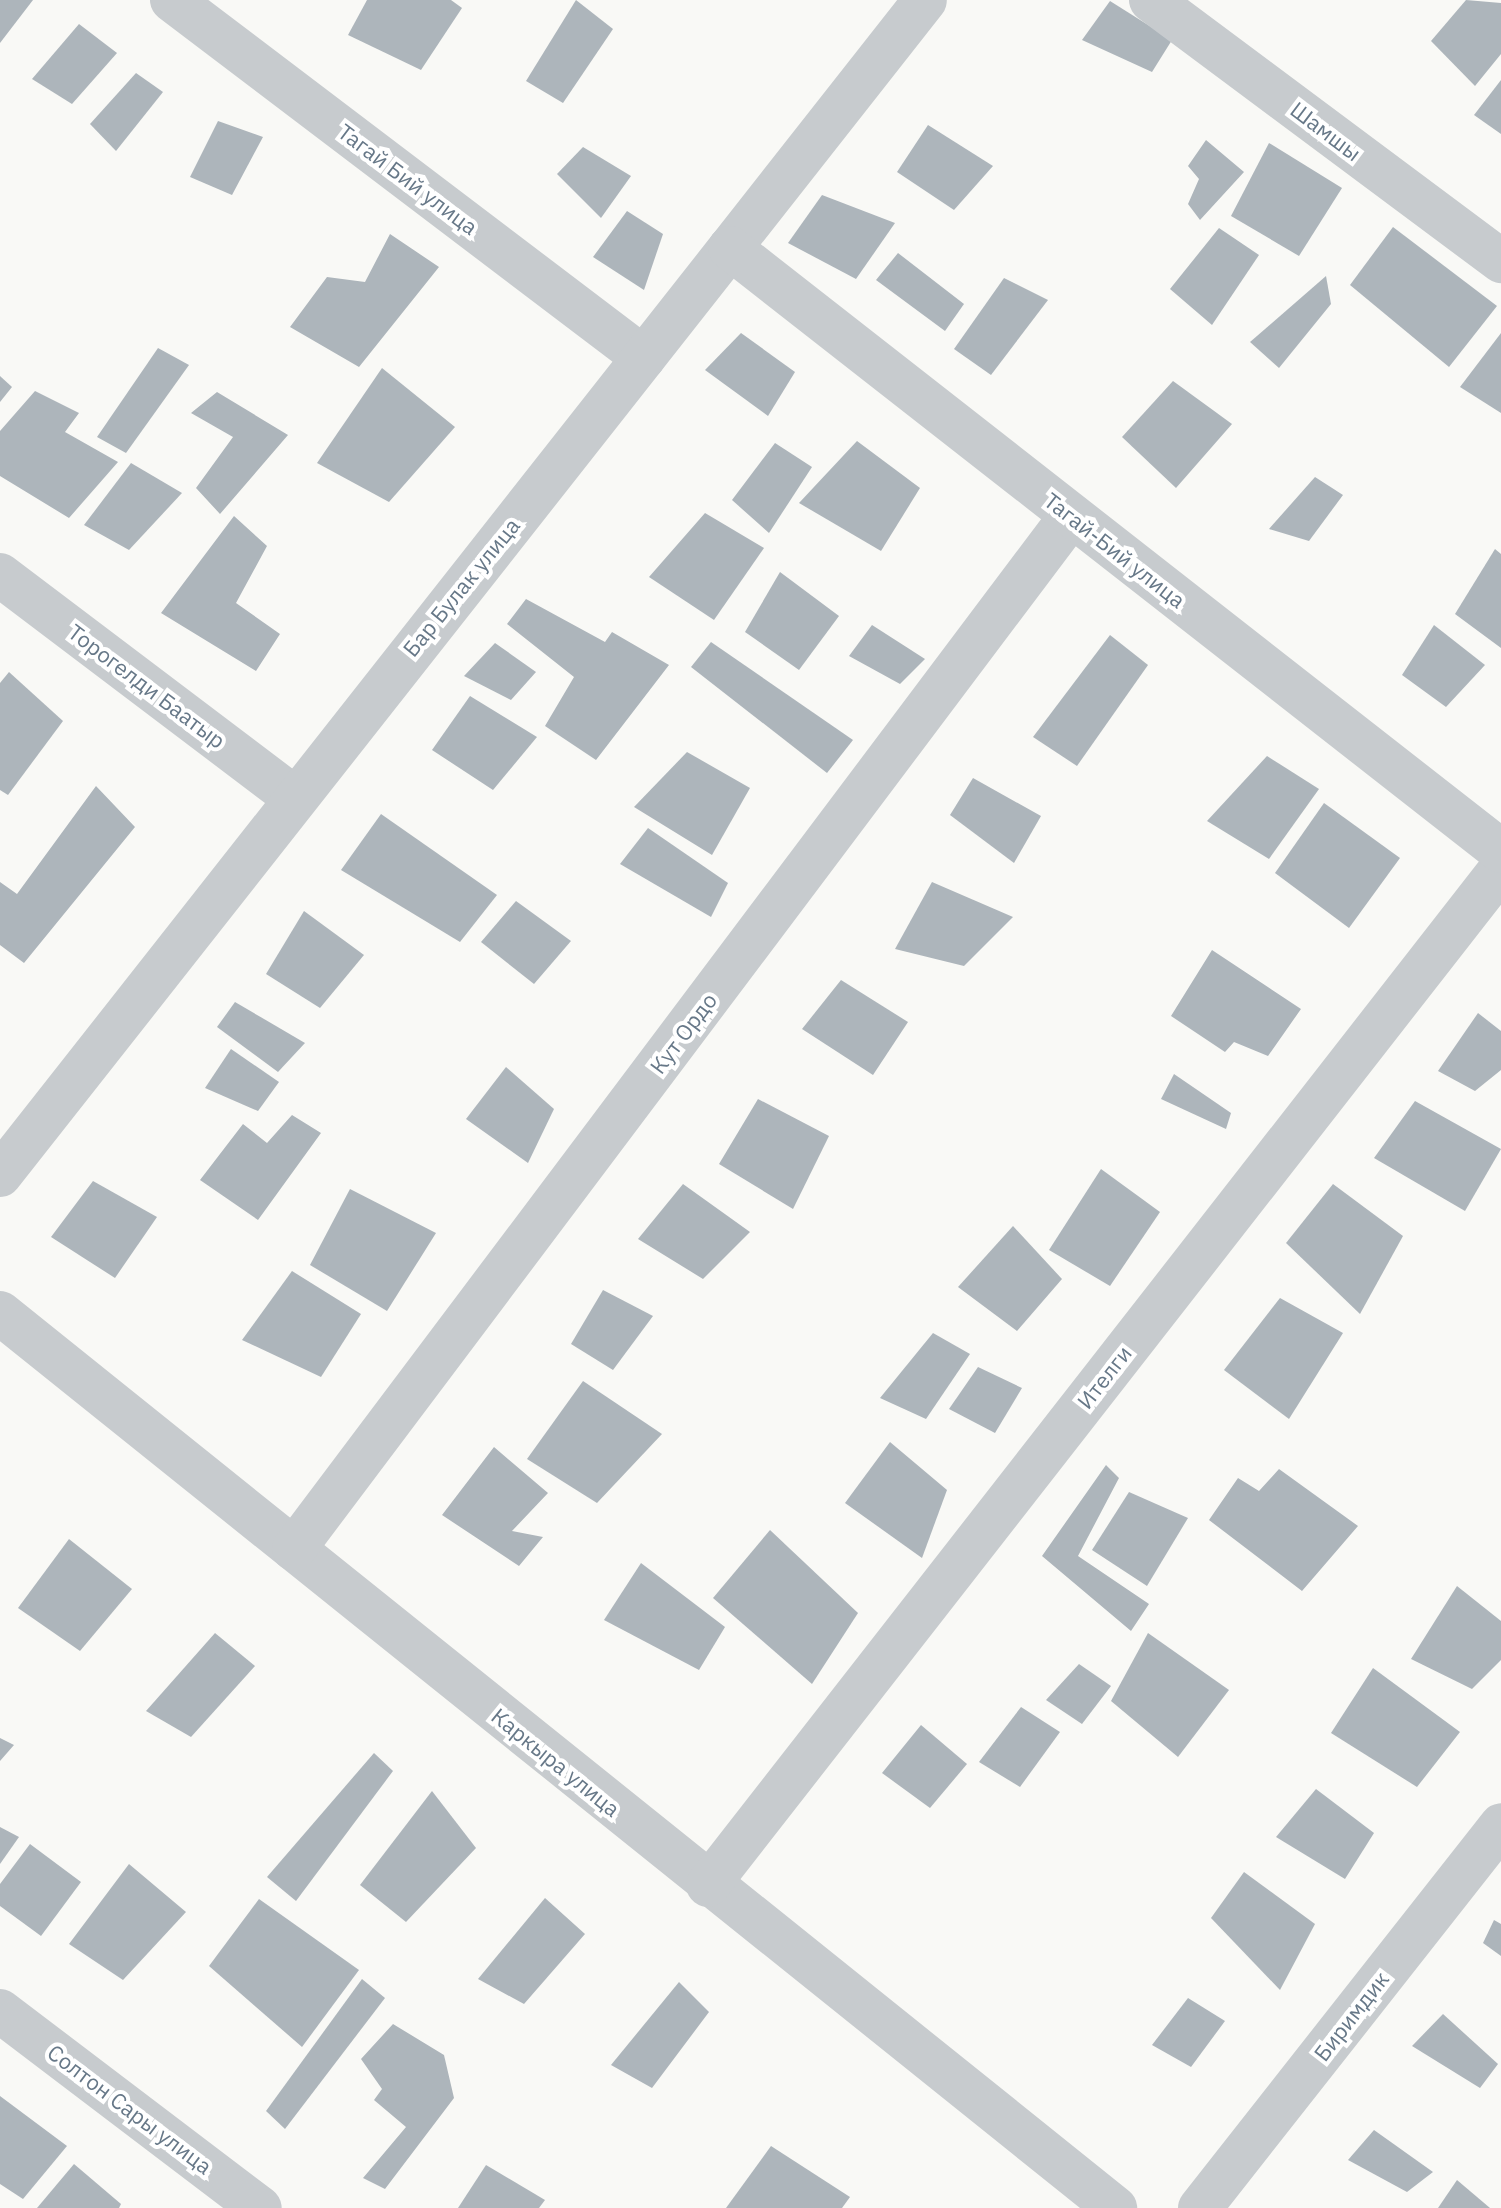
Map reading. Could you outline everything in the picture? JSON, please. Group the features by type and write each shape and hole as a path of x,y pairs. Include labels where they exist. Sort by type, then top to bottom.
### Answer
{"street":[{"name":"Тагай Бий улица","path":"172,0 644,358"},
{"name":"Бар Булак улица","path":"0,1175 294,797 925,0"},
{"name":"Шамшы","path":"1151,0 1501,261"},
{"name":"Тагай-Бий улица","path":"730,248 1501,851"},
{"name":"Кут Ордо","path":"294,1549 1071,516"},
{"name":"Торогелди Баатыр","path":"0,575 294,797"},
{"name":"Ителги","path":"708,1885 1501,869"},
{"name":"Каркыра улица","path":"0,1313 708,1885 1115,2208"},
{"name":"Биримдик","path":"1200,2208 1501,1825"},
{"name":"Солтон Сары улица","path":"0,2011 260,2208"}],"building":[{"path":"0,0 33,0 0,43"},
{"path":"367,0 451,0 462,8 421,70 348,35"},
{"path":"576,0 613,29 563,103 526,81"},
{"path":"1466,0 1501,3 1501,54 1475,86 1431,41"},
{"path":"1110,1 1172,40 1152,72 1082,40"},
{"path":"79,24 117,53 72,104 32,79"},
{"path":"136,73 163,92 116,151 90,124"},
{"path":"1501,80 1501,134 1474,115"},
{"path":"218,121 263,137 232,195 190,177"},
{"path":"928,125 993,166 954,210 897,172"},
{"path":"1206,140 1244,172 1200,220 1188,204 1199,179 1188,166"},
{"path":"1269,143 1342,188 1299,256 1231,216"},
{"path":"583,147 631,176 601,218 557,174"},
{"path":"822,195 895,223 856,279 788,243"},
{"path":"627,211 663,234 644,290 593,257"},
{"path":"1393,227 1497,306 1449,367 1350,285"},
{"path":"1219,228 1259,255 1212,325 1170,289"},
{"path":"390,234 439,267 359,367 290,327 327,277 365,282"},
{"path":"898,253 964,304 945,331 876,280"},
{"path":"1326,276 1331,304 1279,368 1250,342"},
{"path":"1004,278 1048,300 991,375 954,349"},
{"path":"741,333 795,372 768,416 705,370"},
{"path":"1501,333 1501,413 1460,387"},
{"path":"158,348 189,365 126,453 97,437"},
{"path":"382,368 455,427 389,502 317,463"},
{"path":"0,376 12,387 0,402"},
{"path":"1173,381 1232,424 1176,488 1122,437"},
{"path":"35,391 79,413 65,432 118,462 69,518 0,476 0,431"},
{"path":"217,392 288,435 220,514 196,488 233,437 191,413"},
{"path":"857,441 920,488 881,551 799,503"},
{"path":"775,443 812,467 769,533 732,500"},
{"path":"131,463 182,493 129,550 84,525"},
{"path":"1315,477 1343,495 1309,541 1269,529"},
{"path":"705,513 764,548 714,620 649,577"},
{"path":"234,516 267,546 236,603 280,634 256,671 161,613"},
{"path":"1495,549 1501,554 1501,648 1455,614"},
{"path":"780,572 839,616 799,670 745,632"},
{"path":"526,599 605,642 612,632 669,665 596,760 545,726 574,677 507,624"},
{"path":"872,625 925,659 900,684 849,656"},
{"path":"1434,625 1485,665 1446,707 1402,675"},
{"path":"1110,635 1148,665 1077,766 1033,737"},
{"path":"711,642 853,740 827,773 691,667"},
{"path":"495,643 536,672 511,700 464,676"},
{"path":"9,672 63,721 8,795 0,790 0,683"},
{"path":"470,696 537,737 493,790 432,750"},
{"path":"687,752 750,788 712,855 634,807"},
{"path":"1267,756 1319,789 1269,859 1207,821"},
{"path":"973,778 1041,816 1014,863 950,815"},
{"path":"96,786 135,827 24,963 0,945 0,882 17,894"},
{"path":"1324,803 1400,858 1349,928 1275,873"},
{"path":"381,814 497,895 460,942 341,870"},
{"path":"648,828 728,883 711,917 620,864"},
{"path":"932,882 1013,917 964,966 895,949"},
{"path":"516,901 571,941 534,984 481,942"},
{"path":"304,911 364,955 320,1008 266,974"},
{"path":"1212,950 1301,1009 1268,1056 1234,1042 1225,1052 1171,1016"},
{"path":"841,980 908,1022 873,1075 802,1029"},
{"path":"235,1002 305,1043 278,1072 217,1027"},
{"path":"1478,1013 1501,1031 1501,1070 1475,1091 1438,1071"},
{"path":"231,1049 279,1082 258,1111 205,1088"},
{"path":"506,1067 554,1109 528,1163 466,1119"},
{"path":"1174,1074 1231,1113 1226,1129 1161,1099"},
{"path":"758,1099 829,1136 793,1209 719,1164"},
{"path":"1415,1101 1501,1149 1465,1211 1374,1158"},
{"path":"292,1115 321,1133 258,1220 200,1180 243,1124 267,1143"},
{"path":"1101,1169 1160,1212 1110,1286 1049,1250"},
{"path":"93,1181 157,1217 115,1278 51,1237"},
{"path":"683,1184 750,1232 703,1279 638,1239"},
{"path":"1333,1184 1403,1236 1360,1314 1286,1243"},
{"path":"350,1189 436,1233 387,1311 310,1265"},
{"path":"1013,1226 1062,1279 1017,1331 958,1287"},
{"path":"292,1271 361,1314 321,1377 242,1340"},
{"path":"603,1290 653,1316 613,1370 571,1344"},
{"path":"1280,1298 1343,1333 1289,1419 1224,1370"},
{"path":"933,1333 970,1354 926,1419 880,1398"},
{"path":"978,1367 1022,1388 995,1433 949,1409"},
{"path":"583,1381 662,1434 597,1503 527,1459"},
{"path":"890,1442 947,1490 922,1558 845,1503"},
{"path":"494,1447 548,1493 512,1531 543,1537 519,1566 442,1515"},
{"path":"1106,1465 1119,1478 1078,1556 1149,1604 1131,1631 1042,1556"},
{"path":"1279,1469 1358,1526 1302,1591 1209,1520 1238,1478 1259,1491"},
{"path":"1129,1492 1188,1518 1147,1586 1092,1550"},
{"path":"770,1530 858,1613 812,1684 713,1598"},
{"path":"69,1539 132,1589 80,1651 18,1608"},
{"path":"641,1563 725,1627 699,1670 604,1620"},
{"path":"1457,1586 1501,1621 1501,1660 1472,1689 1411,1659"},
{"path":"215,1633 255,1666 191,1737 146,1711"},
{"path":"1148,1633 1229,1690 1178,1757 1111,1701"},
{"path":"1079,1664 1111,1686 1082,1724 1046,1700"},
{"path":"1373,1668 1460,1732 1417,1787 1331,1733"},
{"path":"1021,1707 1060,1732 1020,1787 979,1762"},
{"path":"921,1725 967,1764 930,1808 882,1773"},
{"path":"0,1738 14,1745 0,1761"},
{"path":"374,1753 393,1771 296,1901 267,1877"},
{"path":"1316,1789 1374,1833 1345,1879 1276,1837"},
{"path":"432,1791 476,1848 406,1922 360,1885"},
{"path":"0,1827 19,1837 0,1864"},
{"path":"30,1844 81,1882 41,1936 0,1906 0,1884"},
{"path":"129,1864 186,1912 123,1980 69,1944"},
{"path":"1244,1872 1315,1924 1280,1990 1211,1918"},
{"path":"545,1898 585,1934 524,2004 478,1979"},
{"path":"259,1899 359,1970 302,2047 209,1966"},
{"path":"1494,1920 1501,1924 1501,1956 1483,1943"},
{"path":"362,1979 385,1998 285,2129 266,2111"},
{"path":"679,1982 709,2012 652,2088 611,2065"},
{"path":"1188,1998 1225,2021 1191,2067 1152,2045"},
{"path":"1443,2014 1498,2064 1480,2088 1412,2046"},
{"path":"393,2024 444,2055 454,2098 385,2189 363,2178 406,2127 374,2100 382,2089 361,2059"},
{"path":"0,2096 67,2146 23,2199 0,2184"},
{"path":"1374,2130 1433,2172 1407,2192 1348,2160"},
{"path":"771,2146 850,2197 842,2208 726,2208"},
{"path":"74,2164 121,2204 119,2208 37,2208"},
{"path":"486,2165 545,2200 539,2208 458,2208"},
{"path":"1457,2180 1490,2208 1438,2208"}]}
